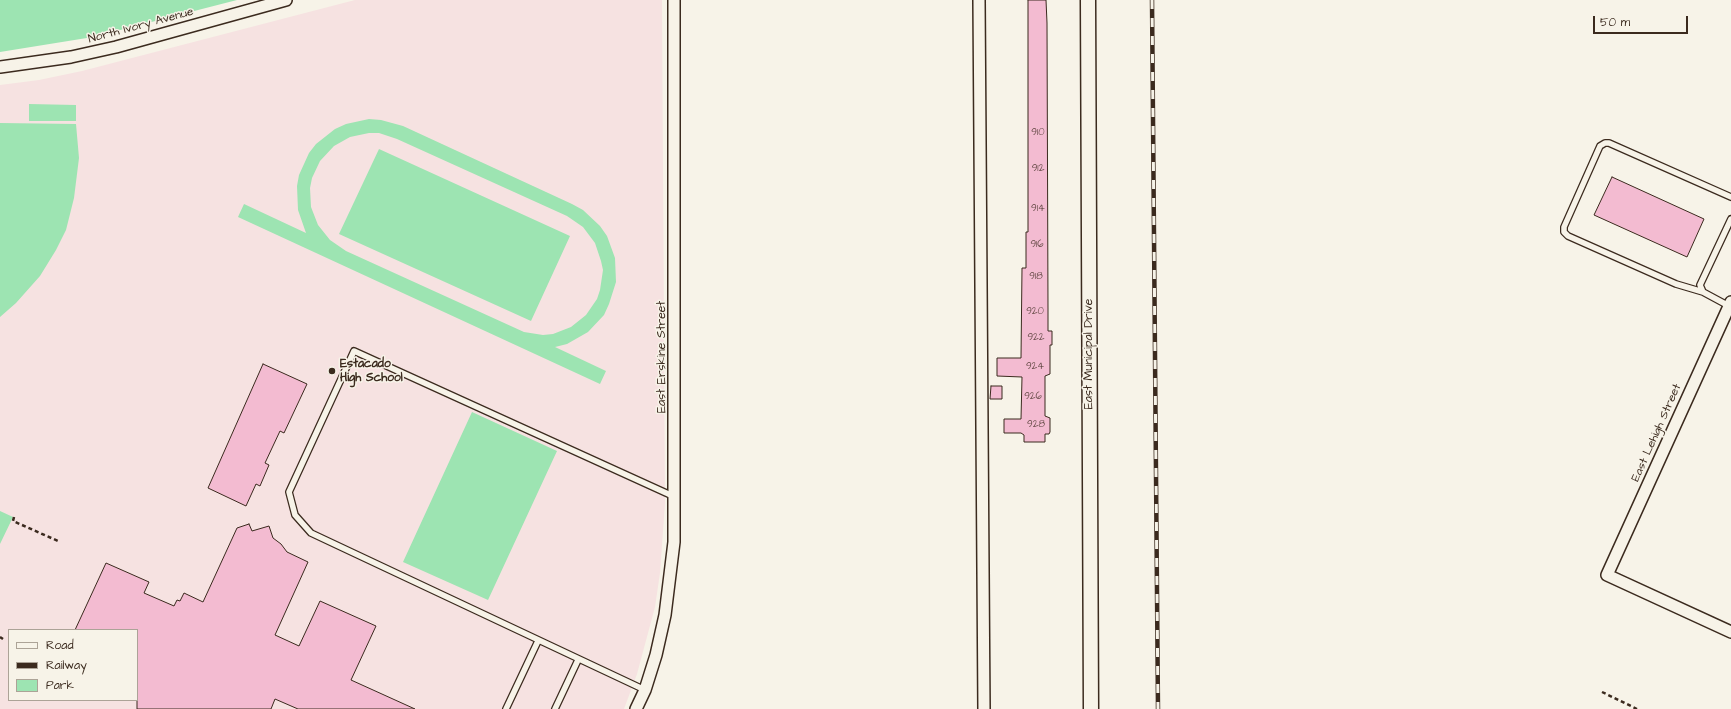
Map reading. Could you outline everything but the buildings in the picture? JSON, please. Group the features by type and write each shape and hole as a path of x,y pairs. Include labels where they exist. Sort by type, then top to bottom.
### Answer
{"street":[{"name":"North Ivory Avenue","path":"0,67 71,57 116,47 286,0"},
{"name":"East Erskine Street","path":"636,709 645,690 665,614 674,542 676,497 674,0"},
{"path":"980,0 984,709"},
{"name":"East Municipal Drive","path":"1088,0 1091,709"},
{"name":"East Lehigh Street","path":"1730,304 1607,575 1731,632"}],"lane":[{"path":"1730,304 1702,292 1676,284 1568,236 1564,232 1564,227 1600,146 1604,143 1609,143 1731,197"},
{"path":"1702,292 1700,285 1731,219"},
{"path":"645,690 578,660 311,533 295,515 290,492 354,351 676,497"},
{"path":"506,709 538,641"},
{"path":"555,709 578,660"}],"path":[{"path":"14,517 13,521 58,541"},
{"path":"1602,692 1637,709"}],"shaded area":[{"name":"Estacado High School","path":"355,0 662,0 665,503 660,573 655,607 637,674 624,709 0,709 0,85 39,80 82,71"}],"green space":[{"path":"0,0 237,0 93,37 0,52"},
{"path":"29,104 76,105 76,121 29,121"},
{"path":"369,119 381,120 403,126 572,204 583,210 600,226 607,236 615,258 616,282 609,304 604,315 588,332 567,344 555,347 606,371 600,384 238,217 244,204 306,233 298,210 297,186 299,175 309,153 316,144 335,129 346,124","holes":["369,133 379,133 397,139 567,216 583,227 595,243 603,270 597,299 586,315 571,327 553,334 543,335 524,332 346,251 330,240 318,225 311,207 310,188 312,178 320,161 334,146 350,137"]},
{"path":"0,123 76,124 79,158 74,198 66,230 40,276 16,303 0,317"},
{"path":"379,149 570,236 531,321 339,234"},
{"path":"472,412 557,451 488,600 403,562"},
{"path":"0,511 13,517 0,544"}],"railway":[{"path":"1152,0 1158,709"}],"place":[{"name":"Estacado High School","path":"332,371"}]}
